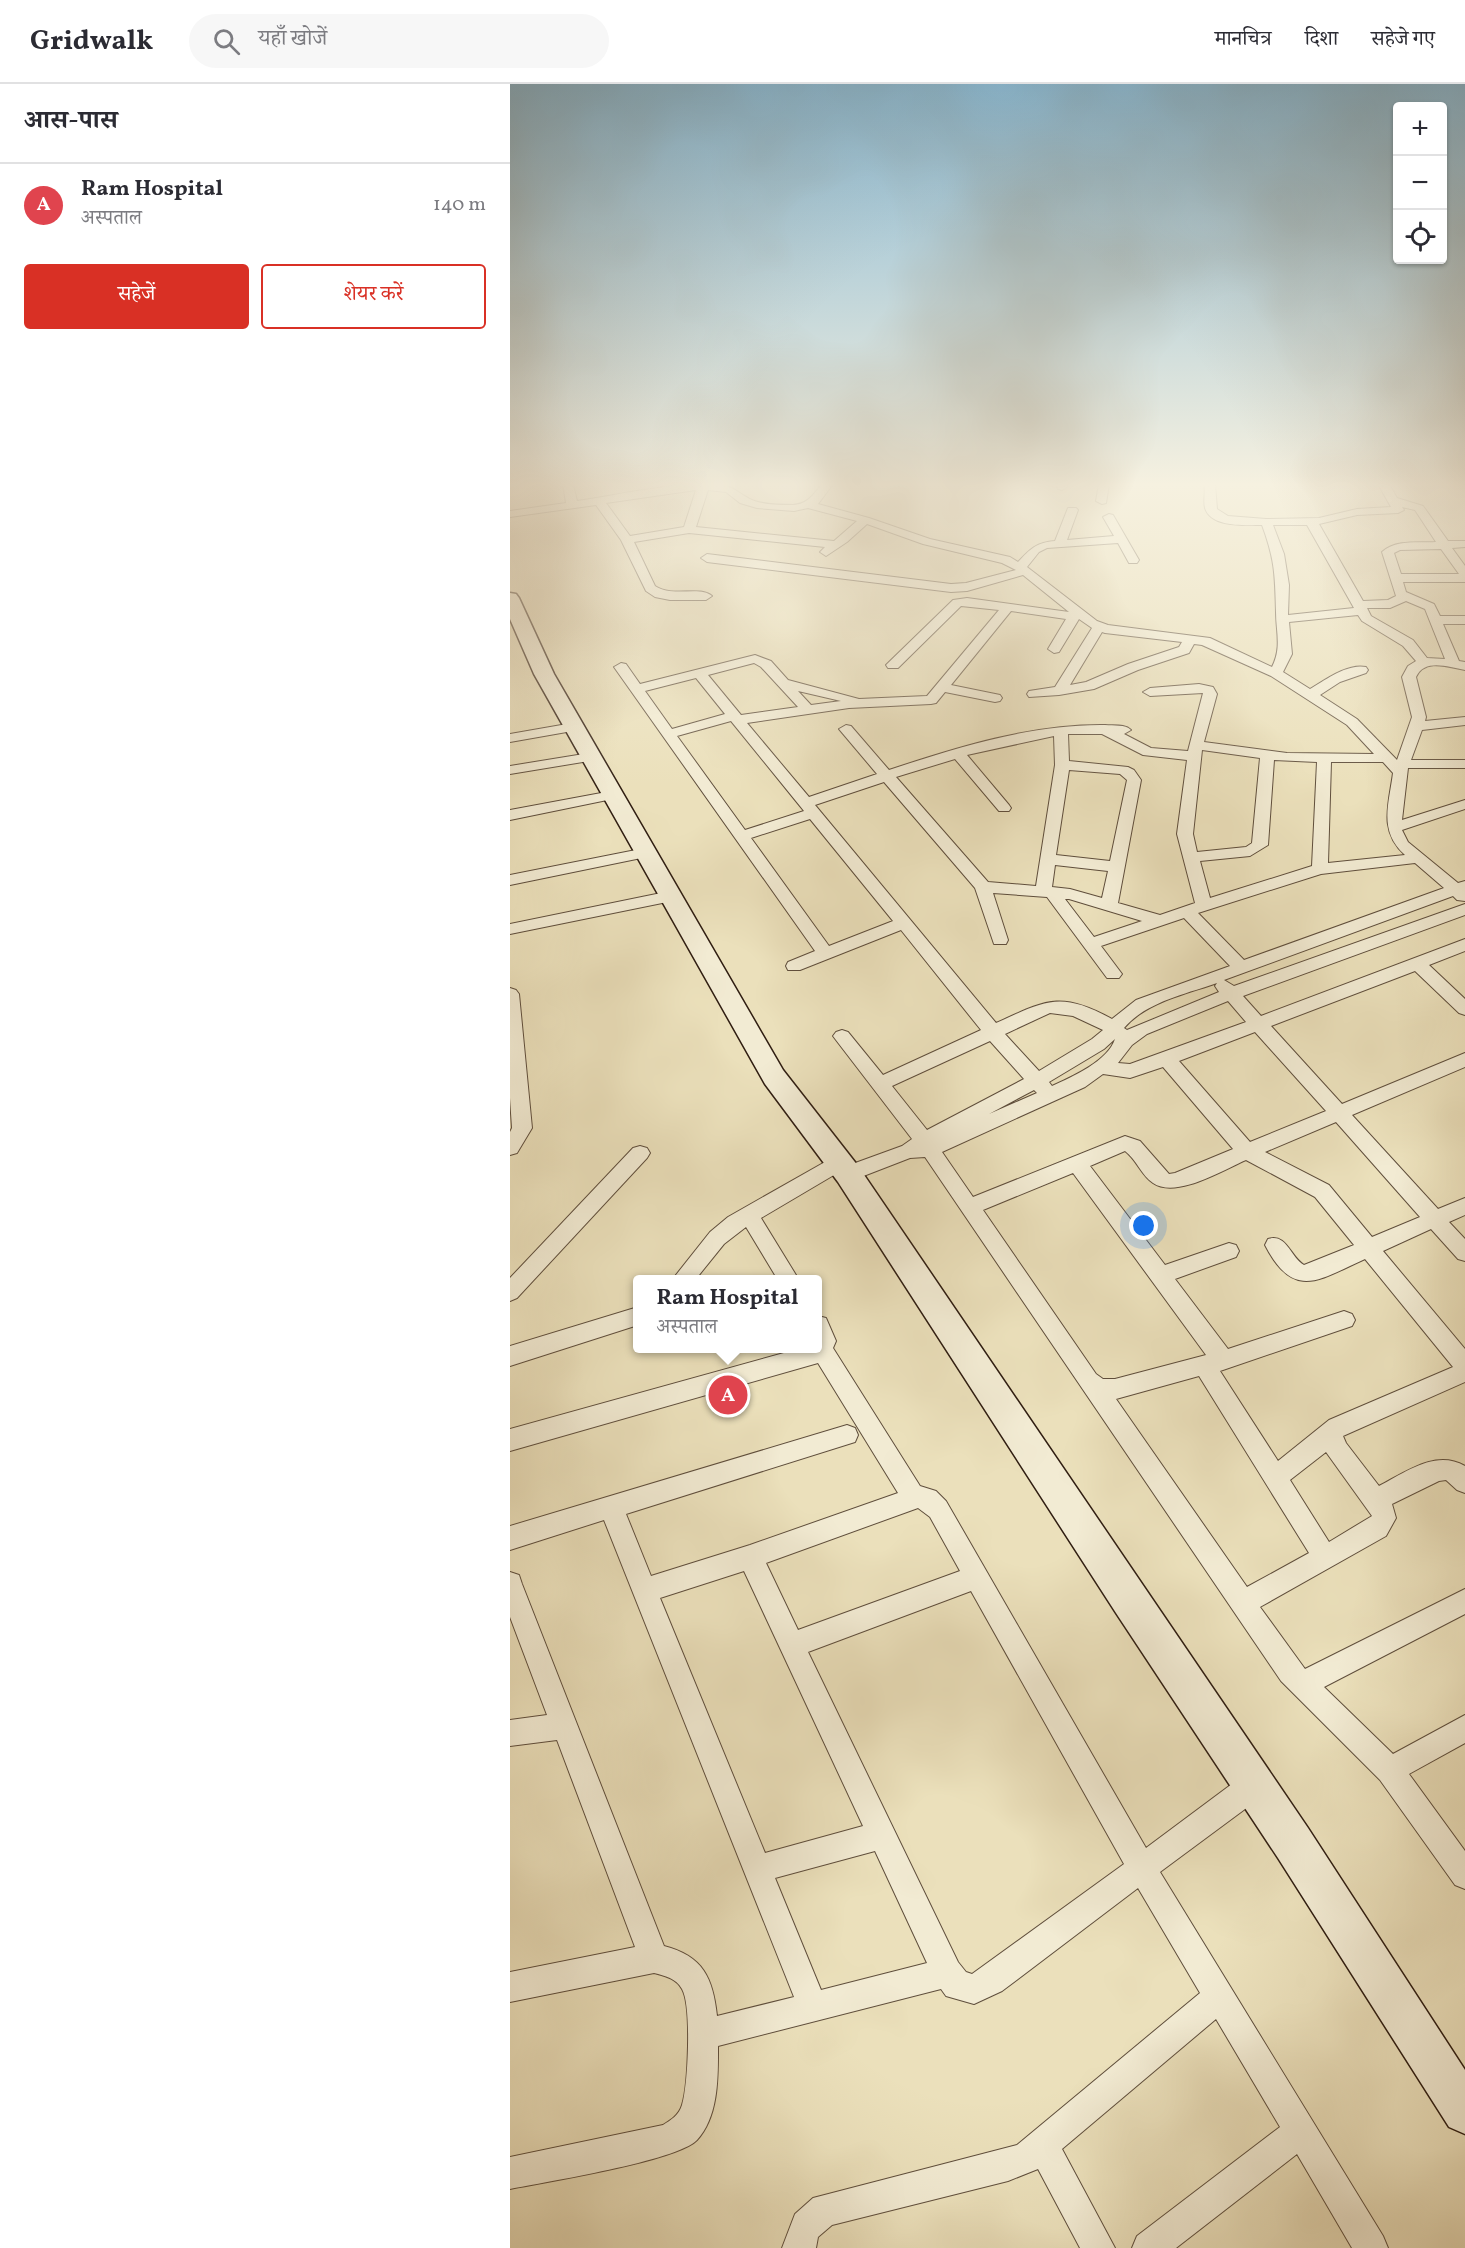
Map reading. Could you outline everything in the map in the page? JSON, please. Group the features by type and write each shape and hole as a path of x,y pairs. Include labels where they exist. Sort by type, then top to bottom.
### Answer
{"street":[{"path":"649,585 655,592 670,596 706,596"},
{"path":"933,585 959,588 969,585"},
{"path":"1041,585 1075,614 1099,627 1113,631 1212,643 1276,674 1352,722 1387,758 1401,768 1465,764"},
{"path":"1276,674 1286,654 1282,585"},
{"path":"1347,585 1371,622 1408,642 1424,662"},
{"path":"1398,585 1401,594 1405,597 1426,604 1460,665"},
{"path":"1283,619 1390,604 1405,597"},
{"path":"510,598 544,674 573,728 774,1077 843,1169 1254,1785 1465,2111"},
{"path":"893,665 957,603 967,602 1075,614"},
{"path":"669,734 736,718 865,703 931,700 1007,608"},
{"path":"1054,649 1075,614"},
{"path":"1436,620 1465,620"},
{"path":"1059,691 1099,627"},
{"path":"1034,694 1089,686 1132,666 1179,652 1187,648 1189,639"},
{"path":"637,689 755,659 766,664 808,710"},
{"path":"1460,665 1424,662 1413,669 1410,677 1419,711 1401,768 1394,828 1402,844 1462,891"},
{"path":"621,667 826,954"},
{"path":"1311,695 1335,679 1361,670"},
{"path":"699,673 993,1032 1050,1096"},
{"path":"783,683 865,703"},
{"path":"942,687 995,699"},
{"path":"1150,692 1199,688 1208,690 1210,694 1196,750 1185,824 1185,834 1204,906"},
{"path":"1416,726 1465,721"},
{"path":"510,738 573,728"},
{"path":"846,729 983,887 1000,940"},
{"path":"742,836 887,777 958,754 1061,730 1124,730"},
{"path":"1061,730 1062,765 1047,859 1047,891 1113,974"},
{"path":"1104,730 1149,752 1196,750 1324,758 1387,758"},
{"path":"958,754 1004,808"},
{"path":"1191,857 1250,851 1260,845 1267,755"},
{"path":"510,771 590,757"},
{"path":"1320,869 1324,758"},
{"path":"1062,765 1123,770 1134,780 1109,906"},
{"path":"510,815 612,795"},
{"path":"1394,828 1465,804"},
{"path":"510,880 645,853"},
{"path":"1091,944 1320,869 1418,858"},
{"path":"1047,859 1116,867"},
{"path":"983,887 1047,891 1161,921"},
{"path":"686,1275 717,1238 749,1215 843,1169 878,1162 1050,1096 1101,1067 1116,1054 1128,1011 1215,977 1462,891"},
{"path":"510,929 671,896"},
{"path":"921,1146 1120,1033 1141,1030 1232,993 1465,909"},
{"path":"1187,912 1242,968"},
{"path":"794,966 904,923"},
{"path":"1101,1067 1130,1071 1167,1059 1465,945"},
{"path":"1418,963 1465,1009"},
{"path":"1215,977 1232,993 1465,1253"},
{"path":"510,995 522,1128 510,1148"},
{"path":"880,1084 1047,1007 1067,1006 1120,1033"},
{"path":"842,1036 880,1084 921,1146 969,1207 1290,1672 1390,1770 1465,1875"},
{"path":"1167,1059 1247,1152 1322,1191 1465,1365"},
{"path":"969,1207 1125,1143 1137,1148 1157,1177 1169,1182 1247,1152 1465,1060"},
{"path":"510,1292 640,1153"},
{"path":"1076,1162 1160,1276 1213,1363 1275,1477 1325,1557"},
{"path":"1275,1245 1288,1264 1303,1274 1311,1273 1465,1206"},
{"path":"749,1215 786,1275"},
{"path":"1160,1276 1229,1251"},
{"path":"510,1356 633,1318"},
{"path":"1096,1388 1106,1391 1213,1363 1344,1320"},
{"path":"822,1334 825,1341 822,1348 914,1498"},
{"path":"510,1440 816,1353"},
{"path":"1275,1477 1337,1427 1465,1372"},
{"path":"1243,1603 1377,1528 1384,1521 1385,1515 1376,1499 1336,1449 1331,1434"},
{"path":"510,1538 847,1435"},
{"path":"1376,1499 1434,1472 1446,1469 1465,1482"},
{"path":"643,1591 750,1557 914,1498 928,1499 938,1509 1142,1868 1371,2248"},
{"path":"611,1507 813,2007"},
{"path":"750,1557 947,1972 957,1985 974,1989 983,1984 1254,1785"},
{"path":"792,1645 977,1577"},
{"path":"510,1584 654,1958"},
{"path":"1302,1684 1465,1601"},
{"path":"510,1733 565,1726"},
{"path":"1390,1770 1465,1728"},
{"path":"757,1869 882,1835"},
{"path":"510,1987 654,1958 673,1962 688,1970 699,1988 703,2035 700,2090 695,2114 685,2129 666,2140 510,2173"},
{"path":"703,2035 947,1972"},
{"path":"799,2248 802,2231 812,2218 825,2210 1008,2165 1028,2157 1220,1996"},
{"path":"1149,2248 1301,2131"},
{"path":"1042,2144 1098,2248"}],"building":[{"path":"738,1388 740,1406 718,1412 716,1395"}],"place":[{"name":"Ram Hospital","path":"728,1395"}]}
